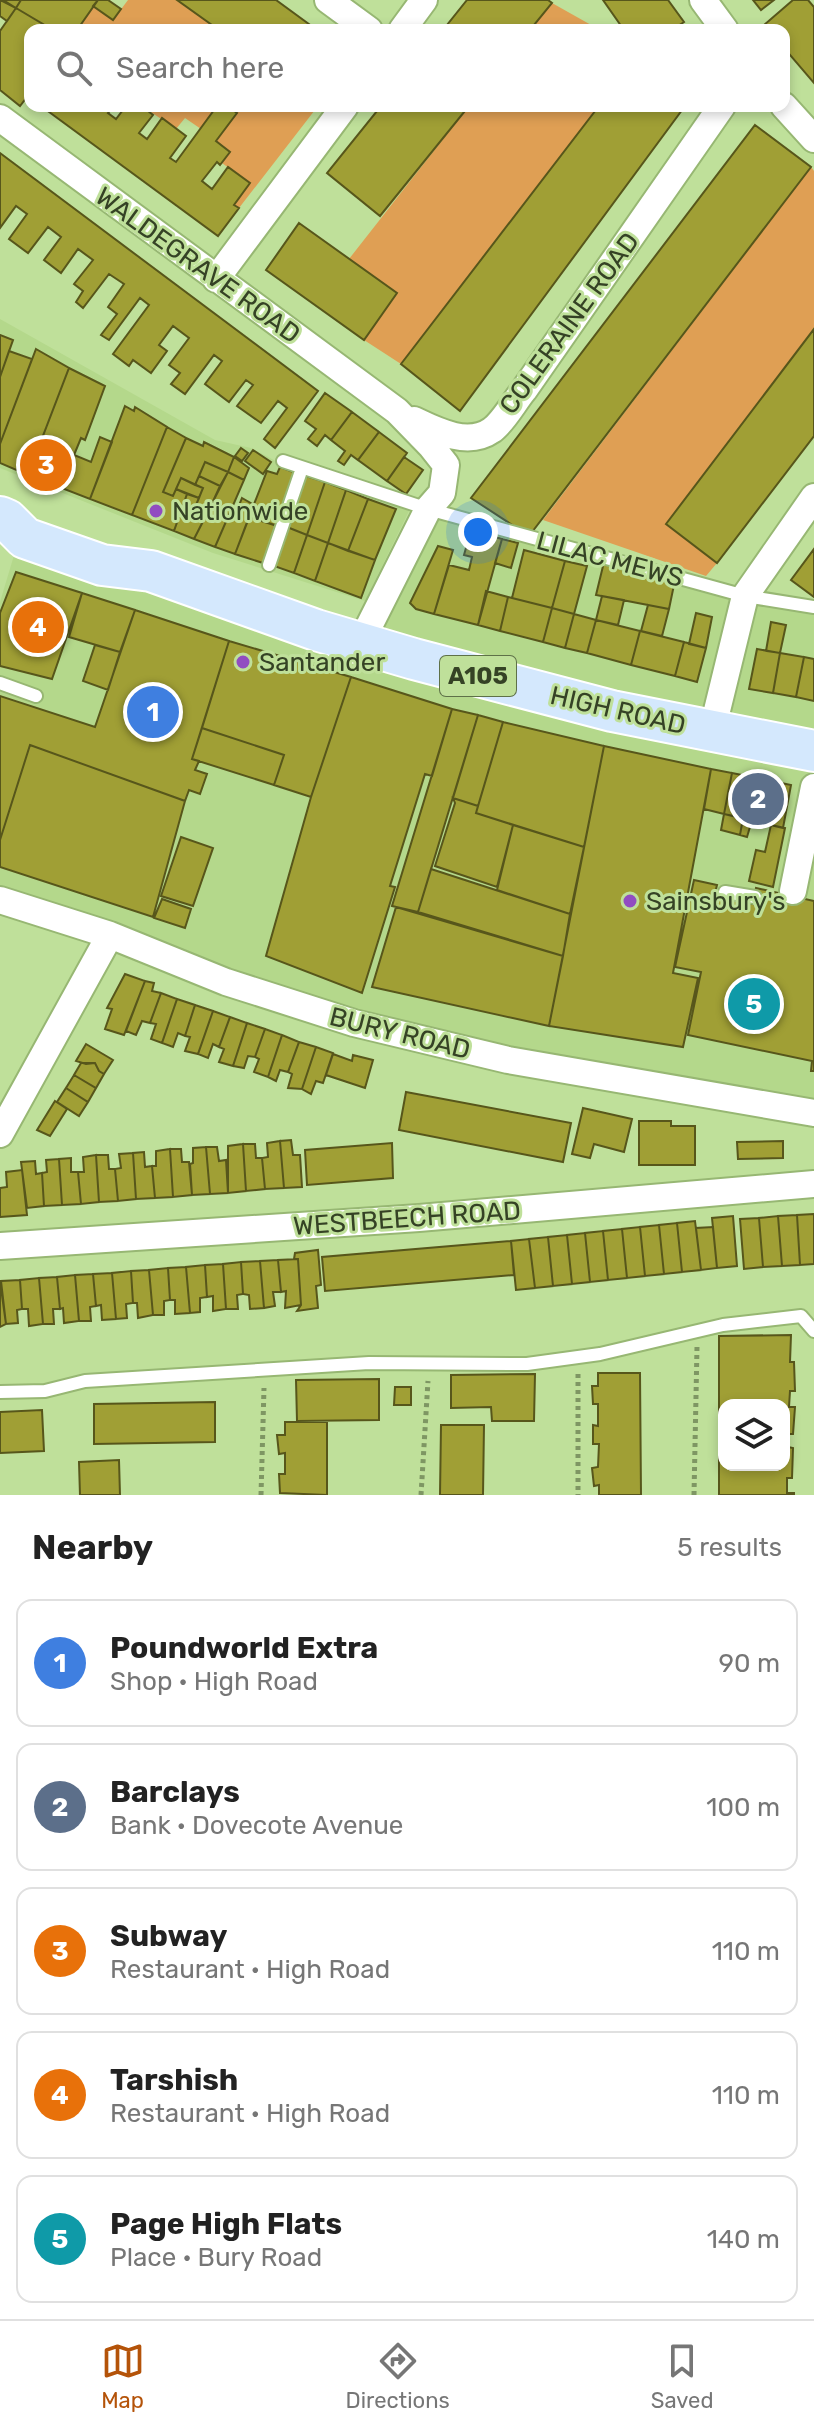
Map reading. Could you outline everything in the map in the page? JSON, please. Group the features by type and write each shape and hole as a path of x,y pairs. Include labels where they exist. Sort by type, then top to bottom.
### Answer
{"main road":[{"name":"HIGH ROAD","path":"4,519 25,538 102,565 151,571 316,630 414,659 612,711 814,751"}],"street":[{"path":"328,0 361,24"},
{"path":"406,24 424,0"},
{"path":"703,0 721,24"},
{"path":"216,279 341,112"},
{"name":"COLERAINE ROAD","path":"397,411 447,435 468,437 491,430 524,390 718,112"},
{"path":"789,112 814,139"},
{"name":"WALDEGRAVE ROAD","path":"0,118 397,411"},
{"path":"361,642 428,509 442,493 446,465 397,411"},
{"path":"712,731 745,596 814,497"},
{"path":"793,891 814,787"},
{"name":"BURY ROAD","path":"0,900 110,935 226,982 354,1023 508,1060 814,1113"},
{"path":"0,1134 110,935"},
{"name":"WESTBEECH ROAD","path":"0,1246 419,1218 814,1184"}],"lane":[{"name":"LILAC MEWS","path":"283,461 428,509 745,596 814,607"},
{"path":"269,565 300,474"},
{"path":"0,683 36,696"},
{"path":"725,892 755,897"},
{"path":"0,1392 45,1391 85,1381 369,1363 527,1364 578,1357 697,1330 801,1316 814,1331"}],"path":[{"path":"694,1495 697,1330"},
{"path":"578,1357 578,1495"},
{"path":"421,1495 429,1364"},
{"path":"261,1495 264,1371"}],"shaded area":[{"path":"128,0 177,0 211,24 81,24 93,6 113,20"},
{"path":"552,3 589,24 535,24"},
{"path":"151,112 213,112 201,129 185,118 176,129"},
{"path":"234,112 313,112 239,208 234,205 249,183 222,163 230,152 216,141 236,114"},
{"path":"464,112 594,112 401,364 364,340 397,293 349,259"},
{"path":"811,167 814,171 814,329 666,524 717,563 706,576 543,520"},
{"path":"0,319 215,440 251,448 285,466 409,511 365,601 213,553 0,468"},
{"path":"428,509 814,607 814,1113 508,1060 0,900 0,602 15,552 356,657"}],"building":[{"path":"0,0 16,8 7,21 0,16"},
{"path":"3,0 21,0 16,8"},
{"path":"21,0 98,0 81,24 43,24 16,8"},
{"path":"98,0 108,0 121,9 113,20 93,6"},
{"path":"177,0 276,0 309,24 211,24"},
{"path":"467,0 548,0 552,3 535,24 448,24"},
{"path":"603,0 668,0 684,22 681,24 620,24"},
{"path":"753,0 774,0 761,10"},
{"path":"793,0 808,0 814,7 814,83 790,55 790,24 765,24"},
{"path":"16,8 43,24 24,24 24,101 20,106 0,90 0,31"},
{"path":"49,112 109,112 116,119 121,112 149,112 153,115 139,133 147,139 162,118 186,136 170,158 176,162 213,112 237,113 216,141 230,152 220,165 217,162 202,181 212,189 228,167 250,183 234,205 239,208 218,236"},
{"path":"376,112 464,112 380,216 327,173"},
{"path":"594,112 681,112 460,411 401,364"},
{"path":"755,125 811,167 529,536 471,498"},
{"path":"0,153 318,391 275,448 264,439 287,408 278,401 261,423 237,406 253,385 246,380 229,402 205,384 222,361 214,355 185,394 171,384 180,373 169,365 189,338 173,326 159,345 167,351 151,373 133,360 129,366 113,354 149,305 140,298 109,340 101,335 117,314 108,307 124,284 109,274 83,308 76,302 83,291 74,284 93,260 78,249 61,273 44,260 61,237 48,227 28,253 9,239 27,214 16,206 0,228"},
{"path":"299,223 397,293 364,340 266,270"},
{"path":"814,329 814,436 717,563 666,524"},
{"path":"0,335 13,340 0,377"},
{"path":"36,349 69,368 28,475 0,463 0,444"},
{"path":"9,351 32,359 0,444 0,377"},
{"path":"69,368 105,386 85,440 81,438 74,455 91,462 100,437 112,442 90,499 28,475"},
{"path":"325,393 352,412 331,440 325,435 317,446 308,439 316,429 305,421"},
{"path":"125,406 134,411 135,407 167,427 132,515 90,499"},
{"path":"352,412 379,432 358,460 351,455 344,465 338,461 345,451 331,440"},
{"path":"167,427 186,438 163,492 173,496 176,489 187,494 174,531 132,515"},
{"path":"379,432 407,453 387,481 358,460"},
{"path":"186,438 203,446 204,442 234,457 228,472 205,462 195,485 181,478 173,496 163,492"},
{"path":"241,448 248,453 242,461 235,456"},
{"path":"253,450 271,462 263,474 245,461"},
{"path":"234,457 249,468 244,480 228,472"},
{"path":"404,457 423,470 406,494 387,481"},
{"path":"205,462 228,472 220,486 199,476"},
{"path":"280,467 296,473 277,526 249,517 267,471 277,474"},
{"path":"228,472 244,480 215,547 194,539"},
{"path":"199,476 220,486 209,510 196,505 203,488 195,485"},
{"path":"306,476 325,482 307,535 287,527"},
{"path":"181,478 203,488 199,498 176,489"},
{"path":"325,482 346,490 328,543 307,535"},
{"path":"346,490 368,499 348,551 328,543"},
{"path":"187,494 199,498 196,505 209,510 194,539 174,531"},
{"path":"242,498 254,505 235,554 215,547 231,510 236,513"},
{"path":"368,499 396,509 375,560 348,551"},
{"path":"249,517 278,526 266,564 235,554"},
{"path":"287,527 307,535 294,573 274,566"},
{"path":"471,530 502,539 478,625 434,614 449,565 469,570 472,557 464,555"},
{"path":"307,535 328,543 315,581 294,573"},
{"path":"502,539 518,543 511,568 495,563"},
{"path":"328,543 375,560 361,598 315,581"},
{"path":"438,546 453,550 434,614 416,609 410,603"},
{"path":"814,549 814,597 791,580"},
{"path":"524,550 565,561 552,608 512,598"},
{"path":"565,561 587,566 574,614 552,608"},
{"path":"604,562 675,580 669,609 596,595"},
{"path":"16,572 82,593 52,679 0,666 0,613"},
{"path":"486,591 508,597 500,631 478,625"},
{"path":"82,593 135,610 120,652 69,637"},
{"path":"602,596 624,600 618,625 596,620"},
{"path":"508,597 552,608 543,642 500,631"},
{"path":"648,605 669,609 662,636 641,631"},
{"path":"552,608 574,614 565,648 543,642"},
{"path":"135,610 229,641 192,759 199,761 195,770 207,774 200,794 189,790 185,801 30,745 0,840 0,696 95,727"},
{"path":"696,613 712,617 706,648 689,644"},
{"path":"574,614 596,620 587,653 565,648"},
{"path":"596,620 640,631 631,665 587,653"},
{"path":"771,622 786,625 780,653 766,651"},
{"path":"640,631 684,642 675,676 631,665"},
{"path":"229,641 351,677 311,797 274,785 284,755 202,728"},
{"path":"684,642 706,648 697,682 675,676"},
{"path":"95,645 120,652 108,690 83,681"},
{"path":"757,649 780,653 773,693 749,689"},
{"path":"780,653 804,657 796,697 773,693"},
{"path":"804,657 814,659 814,701 796,697"},
{"path":"351,677 452,709 432,776 425,774 390,886 395,887 362,993 266,956 311,797"},
{"path":"452,709 478,715 418,912 392,906"},
{"path":"478,715 503,722 478,806 453,798"},
{"path":"503,722 604,746 584,847 476,813"},
{"path":"202,728 284,755 274,785 192,759"},
{"path":"30,745 185,801 153,917 0,867 0,840"},
{"name":"Sainsbury's","path":"604,746 711,769 673,973 698,978 683,1047 549,1026"},
{"path":"711,769 732,773 724,814 704,809"},
{"path":"732,773 791,785 783,828 724,814"},
{"path":"453,798 478,806 476,813 513,825 497,887 435,866 455,803"},
{"path":"724,814 743,818 740,835 721,830"},
{"path":"743,818 752,820 747,837 740,835"},
{"path":"513,825 584,847 570,914 497,890"},
{"path":"771,825 785,828 773,887 749,881 756,850 765,852"},
{"path":"181,837 213,848 193,906 161,896"},
{"path":"431,869 570,914 563,956 418,912"},
{"path":"694,880 717,885 714,897 753,904 756,888 814,901 814,1071 811,1071 812,1061 688,1035 701,972 675,967"},
{"path":"162,899 191,909 185,928 154,918"},
{"path":"396,907 563,956 549,1026 372,987"},
{"path":"125,974 145,981 124,1035 105,1029 112,1009 107,1008"},
{"path":"145,981 154,983 152,991 161,993 150,1023 142,1021 136,1035 126,1031"},
{"path":"161,993 177,999 162,1043 151,1039 156,1024 150,1023"},
{"path":"177,999 195,1005 185,1036 178,1033 173,1047 162,1043"},
{"path":"195,1005 213,1011 198,1054 185,1051 190,1037 185,1036"},
{"path":"213,1011 230,1017 219,1047 213,1044 208,1058 198,1054"},
{"path":"230,1017 247,1023 233,1066 219,1062 224,1049 219,1047"},
{"path":"247,1023 265,1029 255,1057 248,1056 244,1068 233,1066"},
{"path":"265,1029 282,1035 268,1077 254,1072 259,1059 255,1057"},
{"path":"282,1035 299,1042 288,1072 280,1070 276,1081 268,1077"},
{"path":"299,1042 316,1047 302,1089 288,1088 292,1074 288,1072"},
{"path":"86,1044 113,1060 104,1074 95,1063 76,1061"},
{"path":"316,1047 333,1053 323,1083 316,1081 311,1094 302,1089"},
{"path":"333,1054 352,1061 353,1055 373,1060 365,1088 326,1075"},
{"path":"81,1063 95,1063 104,1074 96,1088 74,1075"},
{"path":"74,1075 96,1088 88,1102 66,1088"},
{"path":"66,1088 88,1102 79,1116 57,1102"},
{"path":"406,1092 571,1123 563,1162 399,1130"},
{"path":"55,1101 67,1109 50,1136 37,1130"},
{"path":"583,1108 632,1119 624,1152 594,1144 590,1158 572,1154"},
{"path":"639,1121 671,1121 671,1126 695,1126 695,1165 639,1165"},
{"path":"291,1140 293,1155 300,1155 302,1187 284,1188 280,1141"},
{"path":"280,1141 284,1188 265,1189 262,1158 268,1157 267,1143"},
{"path":"783,1141 783,1158 738,1159 737,1142"},
{"path":"392,1143 393,1178 307,1185 305,1150"},
{"path":"243,1144 255,1144 256,1158 262,1158 265,1189 246,1191"},
{"path":"243,1144 246,1191 228,1193 228,1146"},
{"path":"206,1147 217,1147 219,1161 226,1160 228,1193 210,1194"},
{"path":"206,1147 210,1194 192,1195 190,1164 193,1163 193,1148"},
{"path":"170,1149 181,1149 182,1162 189,1162 192,1195 173,1197"},
{"path":"170,1149 173,1197 155,1198 152,1166 156,1166 156,1151"},
{"path":"144,1152 145,1167 152,1166 155,1198 136,1199 133,1153"},
{"path":"133,1153 136,1199 118,1201 115,1169 121,1168 119,1154"},
{"path":"96,1155 108,1155 109,1169 115,1169 118,1201 99,1202"},
{"path":"96,1155 99,1202 81,1204 78,1172 84,1172 83,1157"},
{"path":"71,1158 71,1172 78,1172 81,1204 62,1205 59,1159"},
{"path":"59,1159 62,1205 44,1206 42,1173 47,1172 46,1160"},
{"path":"35,1161 36,1174 42,1173 44,1206 27,1208 21,1162"},
{"path":"22,1170 27,1215 0,1217 0,1188 7,1187 6,1172"},
{"path":"814,1214 814,1264 800,1265 797,1215"},
{"path":"797,1215 800,1265 782,1266 778,1216"},
{"path":"733,1216 737,1266 717,1268 712,1218"},
{"path":"778,1216 782,1266 763,1267 759,1218"},
{"path":"759,1218 763,1267 744,1269 740,1219"},
{"path":"695,1221 701,1270 682,1272 677,1223"},
{"path":"677,1223 682,1272 664,1274 659,1225"},
{"path":"659,1225 664,1274 645,1276 640,1227"},
{"path":"640,1227 645,1276 627,1278 622,1229"},
{"path":"713,1227 717,1268 701,1270 696,1228"},
{"path":"622,1229 627,1278 608,1280 603,1231"},
{"path":"603,1231 608,1280 590,1282 585,1233"},
{"path":"585,1233 590,1282 572,1284 567,1235"},
{"path":"567,1235 572,1284 553,1286 548,1237"},
{"path":"548,1237 553,1286 535,1288 529,1239"},
{"path":"529,1239 535,1288 516,1290 511,1241"},
{"path":"511,1241 514,1275 325,1291 322,1257"},
{"path":"318,1250 321,1285 316,1286 318,1308 297,1311 301,1305 295,1253"},
{"path":"298,1259 301,1305 285,1308 286,1291 281,1292 278,1260"},
{"path":"278,1260 281,1292 273,1292 275,1306 264,1308 260,1261"},
{"path":"260,1261 264,1308 250,1309 249,1295 243,1294 241,1262"},
{"path":"241,1262 243,1294 237,1295 238,1309 226,1309 223,1264"},
{"path":"223,1264 226,1309 213,1311 213,1296 207,1297 205,1265"},
{"path":"205,1265 207,1297 200,1298 200,1312 190,1313 186,1267"},
{"path":"186,1267 190,1313 175,1314 175,1300 170,1300 168,1268"},
{"path":"168,1268 170,1300 164,1301 164,1315 153,1315 149,1270"},
{"path":"149,1270 153,1315 138,1318 137,1303 133,1303 131,1271"},
{"path":"131,1271 133,1303 126,1304 127,1318 116,1319 112,1273"},
{"path":"112,1273 116,1319 102,1320 101,1305 96,1306 93,1274"},
{"path":"93,1274 96,1306 90,1307 91,1321 79,1321 75,1275"},
{"path":"75,1275 79,1321 64,1323 57,1277"},
{"path":"57,1277 60,1309 53,1309 54,1324 43,1324 39,1278"},
{"path":"39,1278 43,1324 29,1326 28,1309 22,1309 20,1280"},
{"path":"20,1280 22,1309 17,1310 18,1323 6,1324 1,1281"},
{"path":"0,1281 6,1324 0,1327"},
{"path":"791,1335 790,1362 794,1362 795,1391 790,1391 790,1399 719,1399 719,1336"},
{"path":"598,1373 640,1373 641,1495 599,1495 599,1485 594,1486 592,1468 598,1467 599,1444 593,1444 593,1425 598,1426 598,1404 593,1404 592,1386 598,1386"},
{"path":"535,1374 534,1421 492,1421 491,1407 451,1408 451,1375"},
{"path":"379,1379 379,1420 297,1421 296,1380"},
{"path":"395,1387 411,1387 411,1405 394,1405"},
{"path":"215,1402 215,1442 94,1444 94,1404"},
{"path":"790,1407 795,1407 793,1434 790,1434"},
{"path":"42,1410 44,1451 0,1453 0,1412"},
{"path":"285,1422 327,1422 327,1495 280,1493 279,1474 285,1474 285,1453 279,1454 277,1435 285,1435"},
{"path":"441,1425 484,1425 483,1495 440,1495"},
{"path":"790,1447 793,1448 792,1478 787,1478 787,1493 794,1495 719,1495 719,1471 790,1471"},
{"path":"119,1460 120,1495 80,1495 79,1462"}],"place":[{"name":"Subway","path":"46,465"},
{"name":"Nationwide","path":"156,511"},
{"name":"Tarshish","path":"38,627"},
{"name":"Santander","path":"243,662"},
{"name":"Poundworld Extra","path":"153,712"},
{"name":"Barclays","path":"758,799"},
{"name":"Sainsbury's","path":"630,901"},
{"name":"Page High Flats","path":"754,1004"}]}
